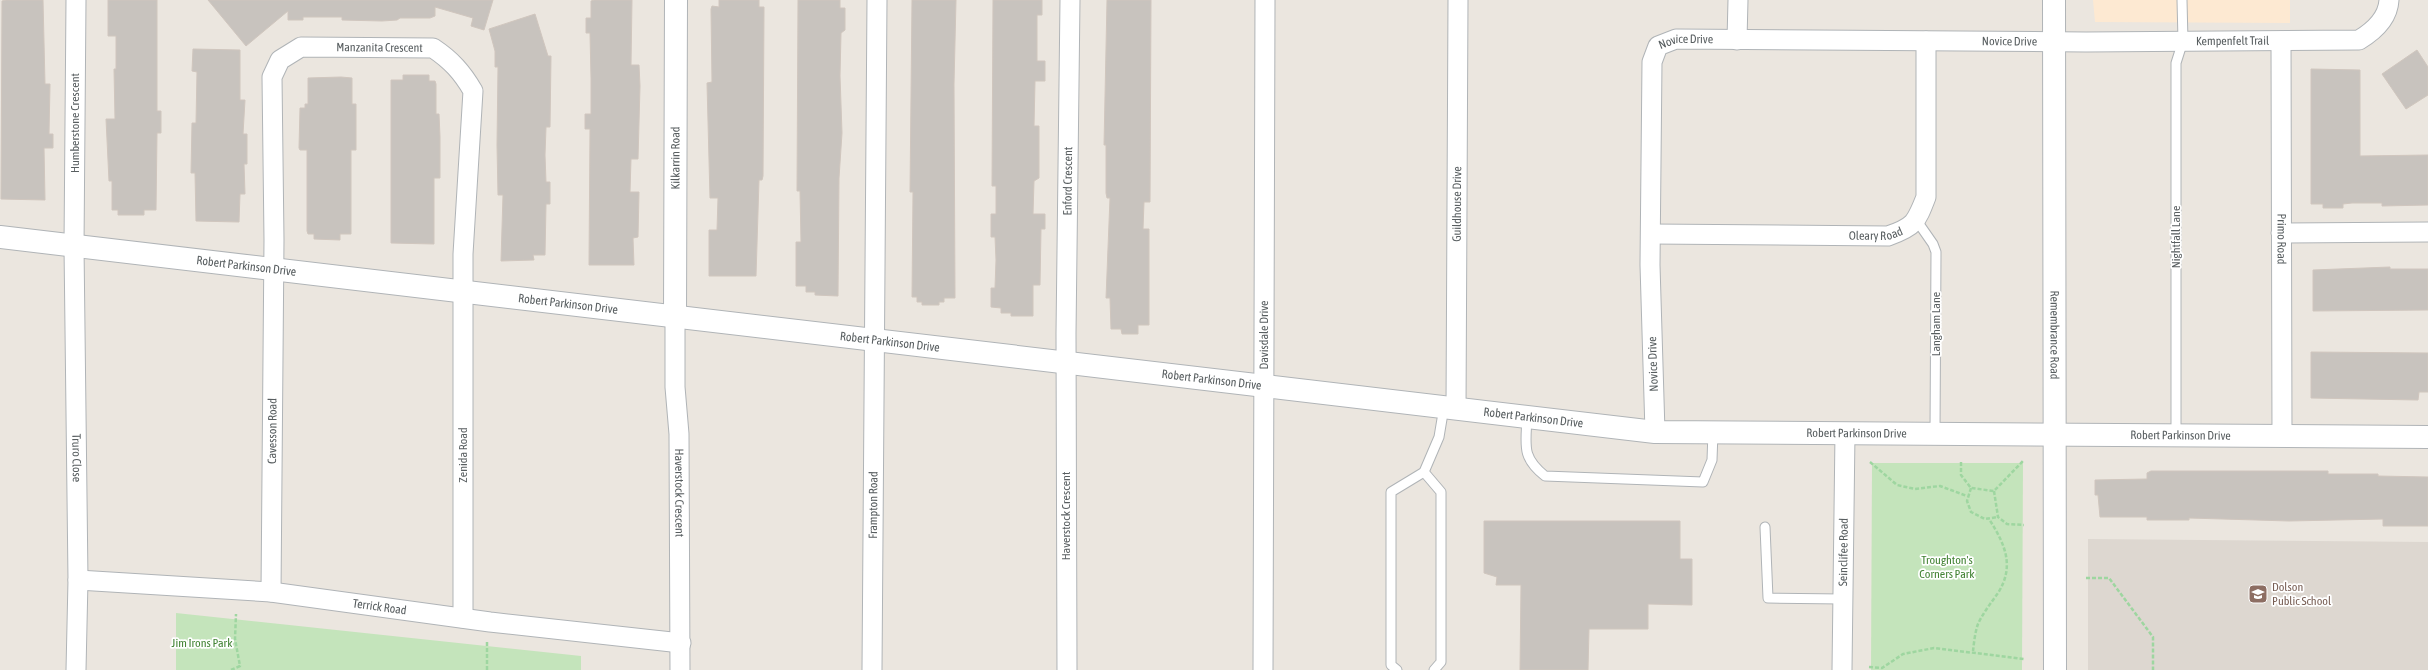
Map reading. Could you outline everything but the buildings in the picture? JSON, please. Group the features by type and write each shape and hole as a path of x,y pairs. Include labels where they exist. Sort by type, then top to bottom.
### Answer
{"street":[{"name":"Humberstone Crescent","path":"74,246 76,0"},
{"name":"Kilkarrin Road","path":"675,316 676,0"},
{"path":"875,340 877,0"},
{"name":"Enford Crescent","path":"1066,363 1070,0"},
{"name":"Davisdale Drive","path":"1263,670 1266,386 1265,0"},
{"name":"Guildhouse Drive","path":"1450,408 1458,0"},
{"path":"1737,40 1738,0"},
{"name":"Remembrance Road","path":"2054,0 2055,670"},
{"name":"Kempenfelt Trail","path":"2054,42 2359,40 2373,32 2384,18 2389,0"},
{"name":"Novice Drive","path":"1655,432 1651,234 1652,62 1658,46 1676,39 2054,42"},
{"name":"Oleary Road","path":"1651,234 1888,236 1903,231 1917,221 1926,197 1926,41"},
{"name":"Primo Road","path":"2281,41 2282,436"},
{"name":"Manzanita Crescent","path":"273,269 272,77 280,60 301,47 433,48 450,59 463,74 473,91 463,291"},
{"path":"2281,233 2428,232"},
{"name":"Robert Parkinson Drive","path":"0,237 1655,432 2428,437"},
{"name":"Truro Close","path":"74,246 78,580 76,670"},
{"name":"Cavesson Road","path":"271,592 273,269"},
{"name":"Zenida Road","path":"462,618 463,291"},
{"name":"Haverstock Crescent","path":"675,316 674,387 679,434 680,670"},
{"name":"Frampton Road","path":"872,670 875,340"},
{"name":"Haverstock Crescent","path":"1066,363 1067,670"},
{"name":"Seinclifee Road","path":"1842,670 1845,433"},
{"name":"Terrick Road","path":"78,580 271,592 462,618 681,643"}],"lane":[{"name":"Nightfall Lane","path":"2176,435 2176,63 2183,41 2182,0"},
{"name":"Langham Lane","path":"1917,221 1933,244 1936,252 1935,434"},
{"path":"1397,670 1391,665 1391,492 1424,472 1450,408"},
{"path":"1527,417 1526,448 1531,465 1544,476 1703,482 1712,460 1713,432"},
{"path":"1424,472 1441,492 1441,662 1434,670"},
{"path":"1765,527 1768,598 1842,599"}],"path":[{"path":"1994,491 2023,461"},
{"path":"1870,462 1897,485 1915,489 1940,486 1968,496"},
{"path":"1961,462 1961,475 1971,488 1994,491"},
{"path":"1971,488 1968,496 1971,512 1980,518 1989,519 1998,517"},
{"path":"1994,491 1998,517 2006,524 2024,525"},
{"path":"1973,652 1977,626 1999,591 2005,579 2008,567 2005,545 1989,519"},
{"path":"2086,578 2109,578 2153,637 2153,670"},
{"path":"231,670 240,666 235,638 236,614"},
{"path":"487,641 487,670"},
{"path":"1869,667 1882,668 1903,654 1934,648 2024,659"}],"shaded area":[{"path":"2093,0 2290,0 2290,23 2095,22"},
{"name":"Dolson Public School","path":"2088,539 2428,542 2428,670 2088,670"}],"green space":[{"name":"Troughton's Corners Park","path":"1872,463 2023,463 2022,670 1871,670"},
{"name":"Jim Irons Park","path":"176,613 581,656 581,670 176,670"}],"place":[{"name":"Dolson Public School","path":"2258,594"}]}
